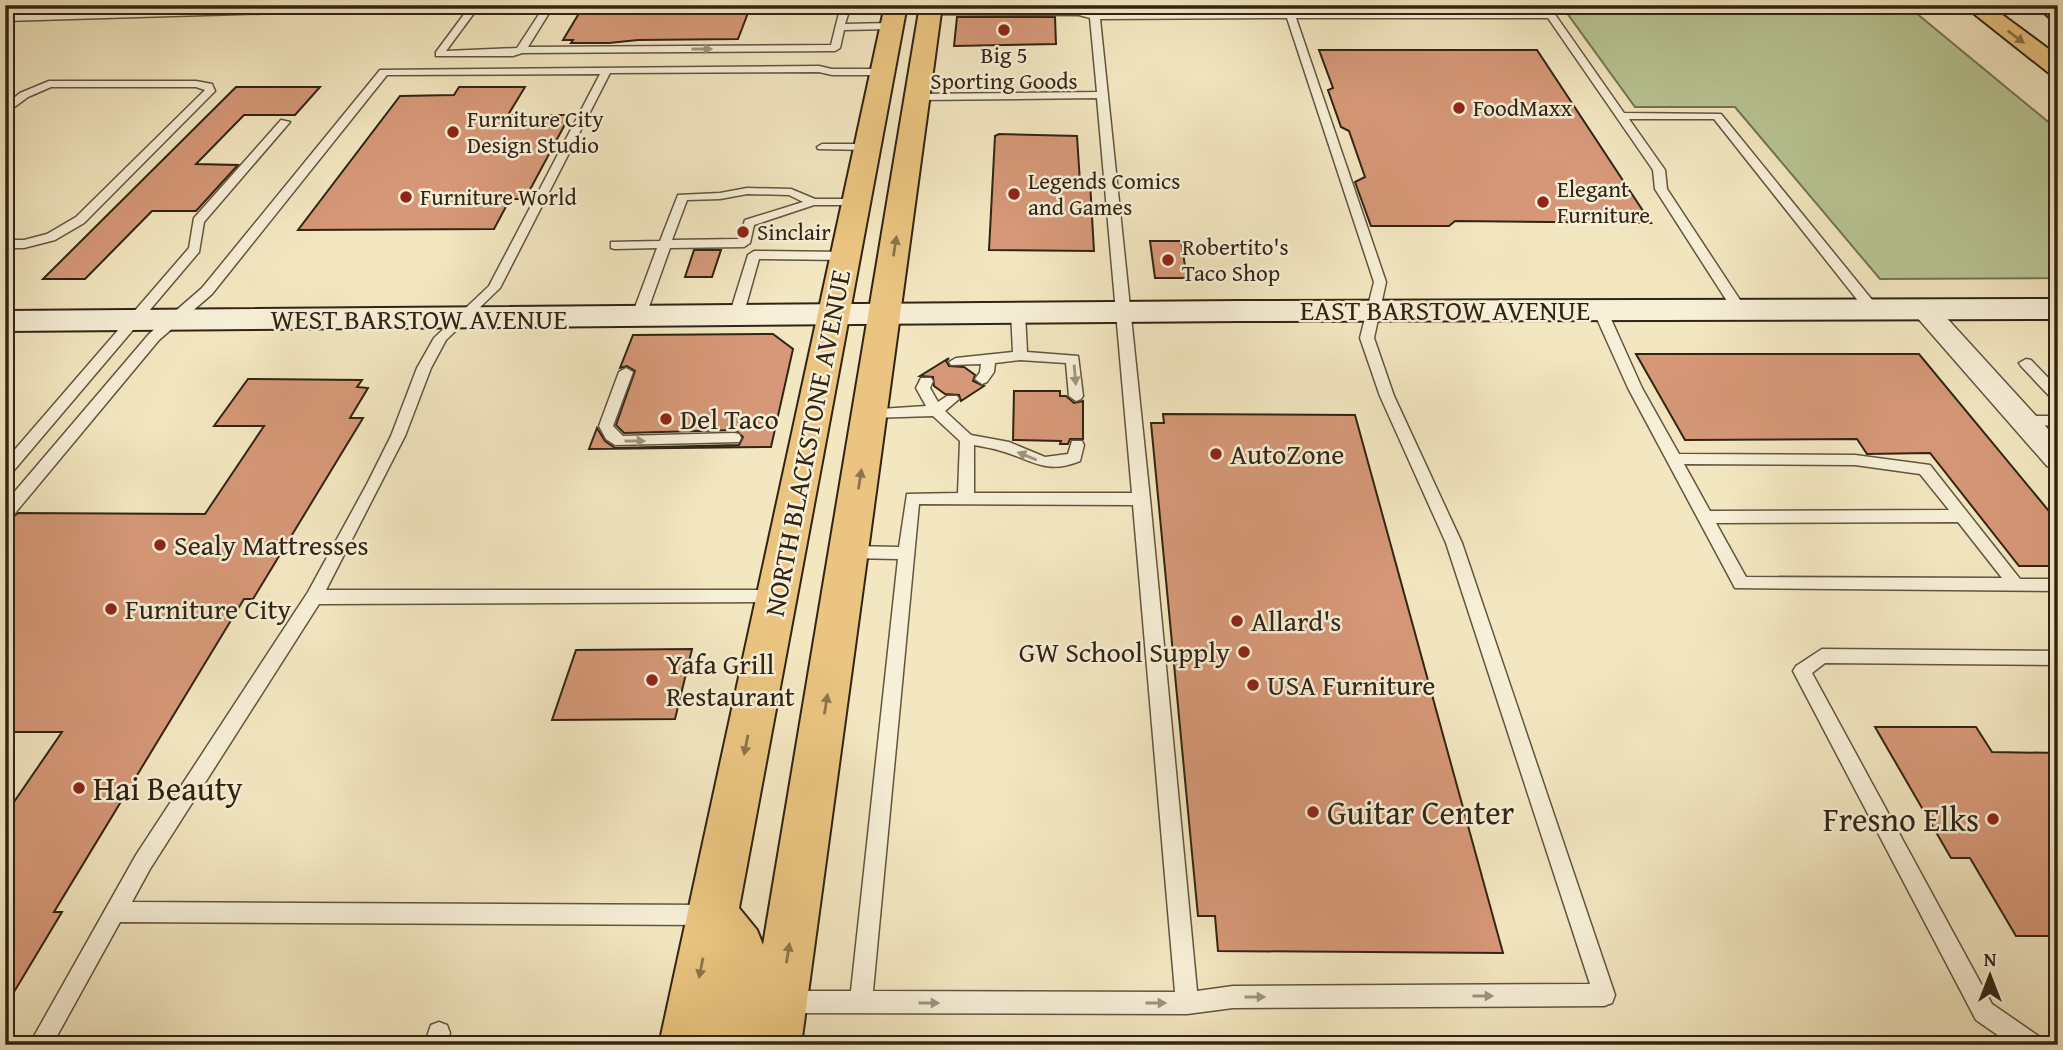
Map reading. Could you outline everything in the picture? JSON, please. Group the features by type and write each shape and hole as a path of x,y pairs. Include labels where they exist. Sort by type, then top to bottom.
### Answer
{"main road":[{"path":"1974,5 2058,68"},
{"path":"2047,5 2058,13"},
{"name":"NORTH BLACKSTONE AVENUE","path":"686,1045 882,72 912,12"},
{"name":"NORTH BLACKSTONE AVENUE","path":"774,1045 918,97 912,12"},
{"name":"EAST BARSTOW AVENUE","path":"833,315 1374,310 2058,309"},
{"name":"WEST BARSTOW AVENUE","path":"5,321 833,315"},
{"path":"712,915 739,948 744,987 733,1045"}],"street":[{"path":"5,15 72,10 223,10 377,5"},
{"path":"1924,309 2058,459"}],"lane":[{"path":"476,5 439,54 513,53 521,50 835,48 846,5"},
{"path":"521,50 550,5"},
{"path":"840,27 912,12 1079,12 1095,16 1551,15 1659,170 1661,189 1739,309"},
{"path":"1095,16 1187,1003"},
{"path":"780,1002 1187,1003 1233,997 1604,995 1454,543 1374,361 1367,338 1380,282 1291,16"},
{"path":"5,513 154,337 207,290 384,72 606,72 624,77 816,76 832,72 882,72"},
{"path":"40,1045 143,862 314,597 398,436 424,368 440,338 494,288 606,72"},
{"path":"5,110 24,95 49,85 196,84 208,86 211,92 80,220 51,237 24,244 5,244"},
{"path":"918,97 1102,95"},
{"path":"1621,116 1717,116 1872,309"},
{"path":"5,471 195,249 198,221 285,122"},
{"path":"822,147 867,147"},
{"path":"638,318 682,197 720,196 747,191 791,192 813,202"},
{"path":"744,243 749,223 813,202 856,202"},
{"path":"615,245 744,243"},
{"path":"744,243 754,255 845,256"},
{"path":"736,316 754,255"},
{"path":"1600,310 1635,388 1741,583 2058,585"},
{"path":"1018,313 1020,356"},
{"path":"956,362 1020,356 1073,359 1076,396"},
{"path":"969,371 988,359"},
{"path":"982,379 987,372 988,359"},
{"path":"2026,363 2058,397"},
{"path":"626,372 606,426 611,435 620,441 734,438"},
{"path":"926,381 923,388 933,393 936,411 967,439 1004,446 1044,462 1063,462 1075,457 1077,445"},
{"path":"870,413 936,411 952,399"},
{"path":"2024,421 2058,421"},
{"path":"966,498 967,439"},
{"path":"5,451 23,451"},
{"path":"1674,459 1855,460 1925,470 2016,585"},
{"path":"861,1003 912,498 1142,499"},
{"path":"1705,517 1962,516"},
{"path":"849,552 906,553"},
{"path":"314,597 776,597"},
{"path":"2032,1045 1984,1012 1802,671 1822,656 2058,658"},
{"path":"114,912 712,915"}],"green space":[{"path":"1910,8 2058,130 2058,278 1880,279 1735,107 1635,107 1564,9"}],"building":[{"path":"584,5 751,5 738,39 609,43 571,43 573,40 563,40"},
{"path":"957,17 1055,17 1056,44 954,46"},
{"path":"1319,50 1537,50 1651,223 1455,221 1449,226 1371,226 1355,182 1365,177 1349,131 1341,127 1328,90 1333,88"},
{"path":"236,87 320,87 295,115 244,115 196,164 238,165 196,211 152,211 85,279 43,279"},
{"path":"459,87 525,87 508,115 570,115 525,199 510,199 494,229 298,230 400,96 454,95"},
{"path":"995,136 1077,136 1080,182 1090,182 1094,251 989,250"},
{"name":"Robertito's Taco Shop","path":"1150,241 1181,241 1187,278 1155,278"},
{"path":"694,250 721,250 712,277 685,277"},
{"path":"773,334 793,349 771,447 589,449 597,428 605,441 615,448 739,445 743,437 735,430 624,433 616,425 635,371 627,366 620,368 633,335"},
{"path":"1636,354 1919,354 2058,522 2058,566 2019,566 1930,453 1867,454 1857,439 1685,440"},
{"path":"949,358 946,361 949,366 964,367 975,375 973,381 984,386 961,401 959,395 945,394 934,386 933,377 920,376"},
{"path":"248,379 362,380 357,387 368,388 350,418 363,418 253,599 244,599 54,912 62,912 5,1007 5,815 62,732 5,732 5,523 18,513 205,514 264,426 214,426"},
{"path":"1014,391 1060,391 1060,396 1066,396 1074,403 1083,401 1083,439 1070,439 1068,444 1060,444 1061,441 1013,440"},
{"path":"1163,414 1355,415 1503,953 1218,951 1215,916 1198,916 1151,423 1164,423"},
{"path":"692,649 675,719 552,720 576,650"},
{"name":"Fresno Elks","path":"1875,727 1976,727 1992,752 2058,753 2058,936 2016,936 1970,858 1951,858"}],"place":[{"name":"Big 5 Sporting Goods","path":"1004,30"},
{"name":"FoodMaxx","path":"1459,108"},
{"name":"Furniture City Design Studio","path":"453,132"},
{"name":"Legends Comics and Games","path":"1014,194"},
{"name":"Furniture World","path":"406,197"},
{"name":"Elegant Furniture","path":"1543,202"},
{"name":"Sinclair","path":"743,232"},
{"name":"Robertito's Taco Shop","path":"1168,260"},
{"name":"Del Taco","path":"666,419"},
{"name":"AutoZone","path":"1216,454"},
{"name":"Sealy Mattresses","path":"160,545"},
{"name":"Furniture City","path":"111,609"},
{"name":"Allard's","path":"1237,621"},
{"name":"GW School Supply","path":"1244,652"},
{"name":"Yafa Grill Restaurant","path":"652,680"},
{"name":"USA Furniture","path":"1253,685"},
{"name":"Hai Beauty","path":"79,788"},
{"name":"Guitar Center","path":"1313,812"},
{"name":"Fresno Elks","path":"1993,819"}]}
